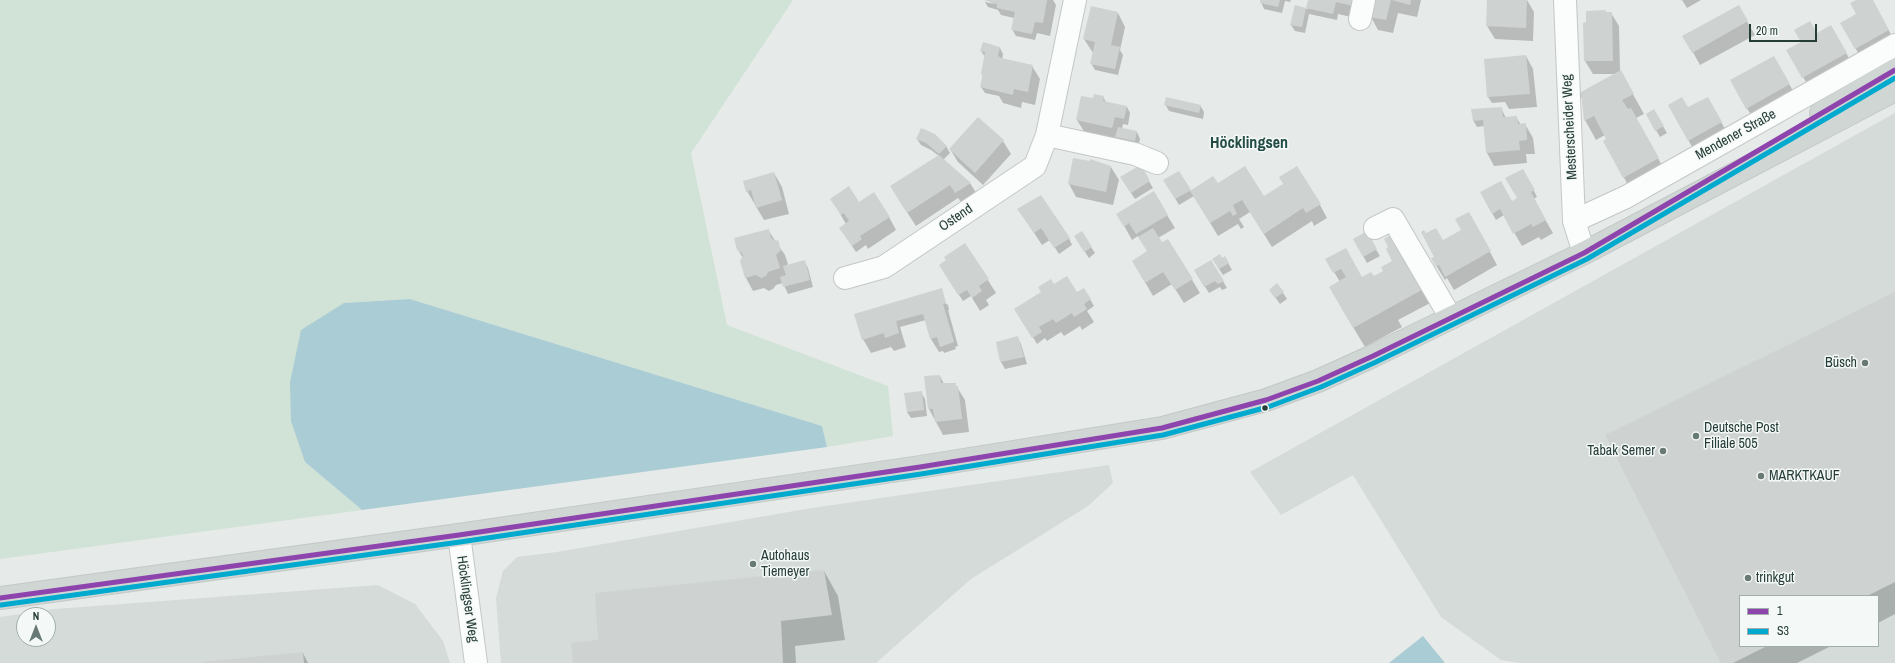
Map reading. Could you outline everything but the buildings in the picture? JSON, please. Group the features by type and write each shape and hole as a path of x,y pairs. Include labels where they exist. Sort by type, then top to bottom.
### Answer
{"main road":[{"name":"Mendener Straße","path":"1584,253 1895,70"},
{"name":"Mendener Straße","path":"0,598 459,535 920,467 1162,428 1266,400 1318,381 1374,356 1584,253 1895,90"}],"street":[{"name":"Ostend","path":"845,278 884,267 1035,166 1047,135 1075,0"},
{"name":"Mesterscheider Weg","path":"1565,0 1574,221 1584,253"},
{"name":"Mendener Straße","path":"1574,221 1626,197 1895,45"},
{"path":"1047,135 1135,154 1157,163"},
{"path":"1375,228 1393,218 1451,318"},
{"name":"Höcklingser Weg","path":"459,535 476,663"}],"shaded area":[{"path":"1895,113 1895,663 1520,663 1501,660 1441,617 1353,475 1281,515 1250,472"},
{"name":"Autohaus Tiemeyer","path":"1109,465 1113,483 1088,506 971,579 876,663 501,663 496,598 503,571 517,557 557,552 812,508"},
{"path":"378,585 415,604 443,641 450,663 0,663 0,617 16,615 16,647 56,647 56,609"}],"green space":[{"path":"0,0 793,0 691,153 727,325 888,386 893,436 827,447 822,426 410,299 344,303 305,462 362,510 0,559"}],"water":[{"path":"410,299 822,426 827,447 362,510 305,462 291,421 290,382 301,330 344,303"},
{"path":"1423,636 1445,663 1389,663"}],"transit line":[{"name":"1","path":"0,598 459,535 920,467 1162,428 1266,400 1318,381 1373,356 1584,253 1895,70"},
{"name":"S3","path":"1,605 460,542 921,474 1163,435 1268,407 1321,387 1376,362 1587,259 1895,78"}],"place":[{"name":"Büsch","path":"1865,363"},
{"name":"Deutsche Post Filiale 505","path":"1696,436"},
{"name":"Tabak Semer","path":"1663,451"},
{"name":"MARKTKAUF","path":"1761,476"},
{"name":"Autohaus Tiemeyer","path":"753,564"},
{"name":"trinkgut","path":"1748,578"}],"district":[{"name":"Höcklingsen","path":"1249,144"}]}
